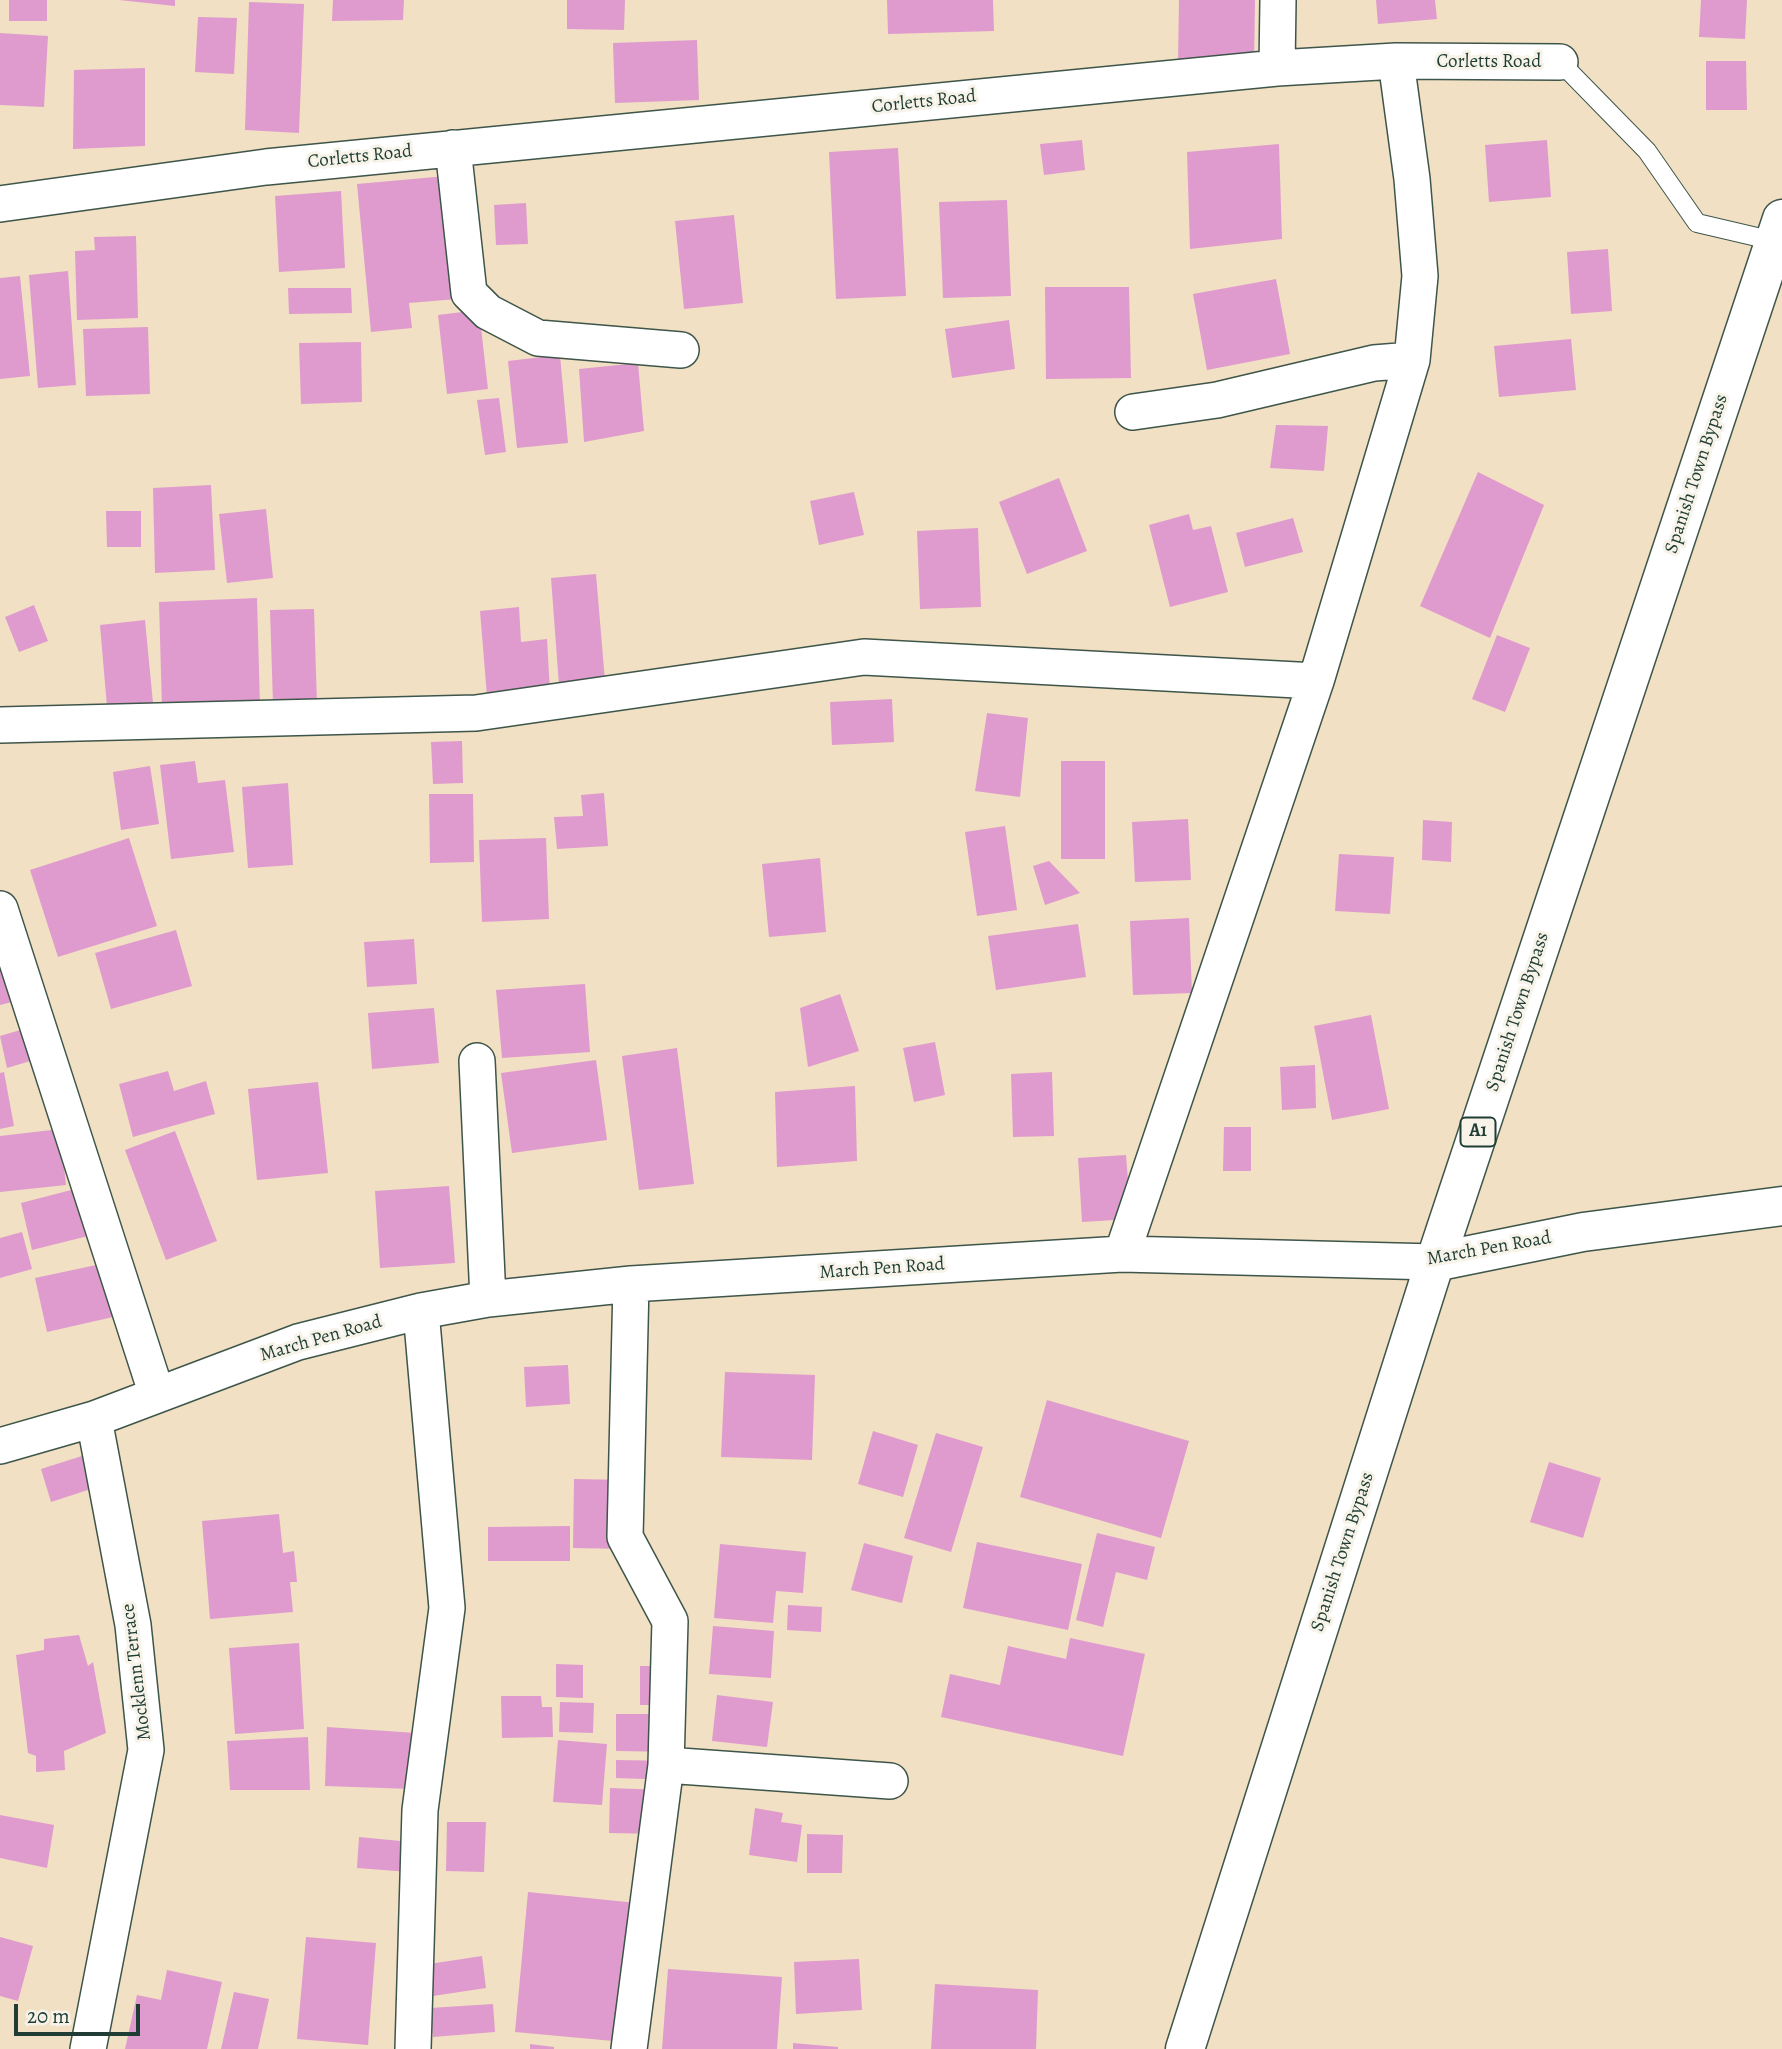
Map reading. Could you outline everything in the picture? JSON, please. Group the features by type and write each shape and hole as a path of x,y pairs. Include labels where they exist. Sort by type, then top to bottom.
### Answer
{"main road":[{"name":"Spanish Town Bypass","path":"1185,2049 1434,1262 1778,230"},
{"name":"March Pen Road","path":"1434,1262 1583,1232 1782,1206"}],"street":[{"path":"1277,68 1278,0"},
{"path":"1122,1254 1316,681 1412,360 1420,276 1412,179 1396,61"},
{"name":"Corletts Road","path":"0,204 266,167 1277,68 1396,61 1560,62"},
{"path":"453,148 469,293 488,312 538,338 681,350"},
{"path":"1133,412 1217,400 1374,363 1412,360"},
{"path":"0,725 476,713 864,657 1316,681"},
{"path":"0,909 157,1395"},
{"path":"477,1061 488,1299"},
{"name":"March Pen Road","path":"0,1446 94,1419 298,1342 421,1311 488,1299 631,1284 1122,1254 1434,1262"},
{"path":"629,2049 666,1765 670,1621 625,1537 631,1284"},
{"path":"413,2049 420,1811 447,1608 421,1311"},
{"name":"Mocklenn Terrace","path":"88,2049 146,1750 133,1625 94,1419"},
{"path":"666,1765 890,1781"}],"lane":[{"name":"Corletts Road","path":"1560,62 1647,151 1697,223 1778,230"}],"building":[{"path":"9,0 47,0 47,21 9,21"},
{"path":"119,0 175,0 175,6"},
{"path":"333,0 404,0 403,20 332,21"},
{"path":"567,0 625,0 624,30 567,29"},
{"path":"887,0 993,0 994,31 888,34"},
{"path":"1179,0 1255,0 1254,64 1178,63"},
{"path":"1376,0 1435,0 1437,19 1378,24"},
{"path":"1701,0 1747,0 1745,39 1699,37"},
{"path":"249,2 304,4 299,133 245,130"},
{"path":"198,17 237,18 234,74 195,72"},
{"path":"0,33 48,36 44,107 0,105"},
{"path":"697,40 699,100 615,103 613,43"},
{"path":"1706,61 1746,61 1747,110 1706,110"},
{"path":"145,68 145,146 73,149 74,70"},
{"path":"1082,140 1085,170 1044,175 1040,144"},
{"path":"1547,140 1551,197 1489,202 1485,145"},
{"path":"1279,144 1282,239 1190,249 1187,152"},
{"path":"898,148 906,296 836,299 829,152"},
{"path":"446,176 457,299 409,303 412,328 371,332 357,184"},
{"path":"341,191 345,268 279,272 275,196"},
{"path":"1007,200 1011,296 943,298 939,202"},
{"path":"526,203 528,244 496,245 494,205"},
{"path":"734,215 743,303 684,309 675,221"},
{"path":"136,236 138,318 77,320 75,251 95,250 94,237"},
{"path":"1608,249 1612,311 1571,314 1567,252"},
{"path":"68,271 76,385 38,388 29,275"},
{"path":"20,276 30,376 0,379 0,278"},
{"path":"1276,279 1290,354 1207,370 1193,294"},
{"path":"1045,287 1129,287 1131,378 1046,379"},
{"path":"288,288 351,288 352,313 289,314"},
{"path":"479,310 488,389 447,394 438,315"},
{"path":"1009,320 1015,369 952,378 945,329"},
{"path":"148,327 150,394 86,396 83,329"},
{"path":"1571,339 1576,390 1499,397 1494,346"},
{"path":"361,342 362,402 301,404 299,343"},
{"path":"560,355 568,443 517,448 508,361"},
{"path":"638,363 644,431 584,442 579,369"},
{"path":"499,398 506,452 485,455 477,400"},
{"path":"1276,425 1328,426 1324,471 1270,468"},
{"path":"1478,472 1544,505 1490,638 1420,606"},
{"path":"1059,478 1087,551 1027,574 999,502"},
{"path":"211,485 215,570 155,573 153,488"},
{"path":"854,492 864,535 819,545 810,501"},
{"path":"266,509 273,578 227,583 219,514"},
{"path":"106,511 141,511 141,547 107,547"},
{"path":"1189,514 1193,530 1211,526 1228,592 1170,607 1149,525"},
{"path":"1293,518 1303,552 1245,567 1236,533"},
{"path":"978,528 981,607 920,609 917,531"},
{"path":"596,574 605,681 559,685 551,578"},
{"path":"257,598 260,706 162,709 159,602"},
{"path":"34,605 48,641 19,652 5,617"},
{"path":"519,607 521,642 547,639 550,692 487,696 480,611"},
{"path":"314,609 317,704 273,704 270,610"},
{"path":"145,620 153,703 107,707 100,625"},
{"path":"1497,635 1530,648 1505,712 1472,699"},
{"path":"892,699 894,742 832,745 830,702"},
{"path":"987,713 1028,718 1020,797 975,791"},
{"path":"462,741 463,783 433,784 431,742"},
{"path":"195,761 198,783 225,780 234,852 171,859 160,765"},
{"path":"1061,761 1105,761 1105,859 1061,859"},
{"path":"150,766 159,824 121,830 113,772"},
{"path":"288,783 293,865 248,868 242,787"},
{"path":"604,793 608,846 557,849 554,817 583,816 581,795"},
{"path":"429,794 473,794 474,862 430,863"},
{"path":"1188,819 1191,880 1135,882 1132,822"},
{"path":"1423,820 1452,822 1451,862 1422,860"},
{"path":"1005,826 1017,910 977,916 965,832"},
{"path":"129,838 157,926 58,957 30,870"},
{"path":"546,838 549,919 482,922 479,840"},
{"path":"1339,854 1394,857 1390,914 1335,911"},
{"path":"820,858 826,932 769,937 762,864"},
{"path":"1049,861 1080,893 1045,905 1033,866"},
{"path":"1189,918 1192,993 1133,995 1130,921"},
{"path":"1078,924 1086,977 996,990 988,936"},
{"path":"176,930 192,986 111,1009 95,953"},
{"path":"414,939 417,984 367,987 364,942"},
{"path":"0,966 12,1002 0,1005"},
{"path":"585,984 590,1052 502,1058 496,990"},
{"path":"840,994 859,1051 808,1067 800,1008"},
{"path":"434,1008 439,1063 372,1069 368,1013"},
{"path":"1371,1015 1389,1109 1332,1120 1314,1026"},
{"path":"27,1028 37,1059 7,1068 0,1036"},
{"path":"935,1042 945,1095 914,1102 903,1048"},
{"path":"677,1048 694,1184 639,1190 622,1056"},
{"path":"596,1060 607,1140 512,1153 501,1073"},
{"path":"1315,1065 1316,1108 1282,1110 1280,1067"},
{"path":"168,1071 174,1091 206,1081 215,1114 133,1137 119,1084"},
{"path":"4,1072 14,1126 0,1129 0,1073"},
{"path":"1052,1072 1054,1136 1013,1137 1011,1074"},
{"path":"318,1082 328,1173 257,1180 248,1089"},
{"path":"855,1086 857,1161 777,1167 775,1092"},
{"path":"1224,1127 1251,1127 1251,1171 1223,1171"},
{"path":"60,1129 66,1185 0,1192 0,1136"},
{"path":"175,1131 217,1241 166,1260 125,1150"},
{"path":"1126,1155 1131,1219 1082,1222 1078,1158"},
{"path":"449,1186 455,1263 380,1268 375,1191"},
{"path":"75,1189 88,1236 32,1250 21,1203"},
{"path":"22,1232 32,1269 0,1278 0,1238"},
{"path":"101,1264 113,1317 47,1332 35,1278"},
{"path":"568,1365 570,1404 526,1407 524,1367"},
{"path":"725,1372 815,1375 812,1460 721,1457"},
{"path":"1047,1400 1189,1441 1161,1538 1020,1497"},
{"path":"873,1431 918,1445 903,1497 858,1484"},
{"path":"936,1433 983,1447 951,1552 904,1538"},
{"path":"85,1455 94,1488 51,1502 41,1469"},
{"path":"1549,1462 1601,1478 1583,1538 1530,1522"},
{"path":"574,1479 628,1480 627,1549 573,1548"},
{"path":"279,1514 283,1553 294,1551 297,1582 290,1582 293,1612 210,1619 202,1521"},
{"path":"570,1526 570,1561 488,1561 488,1527"},
{"path":"1097,1533 1155,1547 1147,1580 1116,1572 1103,1627 1076,1620"},
{"path":"977,1542 1082,1564 1068,1630 963,1608"},
{"path":"864,1543 913,1556 902,1603 851,1590"},
{"path":"720,1544 806,1552 803,1593 776,1591 773,1623 714,1618"},
{"path":"788,1605 822,1607 821,1632 787,1630"},
{"path":"713,1626 774,1631 771,1678 709,1674"},
{"path":"79,1635 88,1666 93,1662 106,1733 64,1751 65,1770 36,1772 36,1756 28,1753 16,1655 44,1650 44,1639"},
{"path":"1070,1638 1145,1654 1123,1756 941,1717 950,1674 1000,1685 1008,1646 1066,1659"},
{"path":"299,1643 304,1729 235,1734 229,1648"},
{"path":"556,1664 583,1665 583,1698 556,1697"},
{"path":"640,1666 668,1666 667,1705 640,1705"},
{"path":"717,1695 773,1702 767,1747 712,1741"},
{"path":"501,1696 541,1696 542,1707 552,1707 553,1737 502,1738"},
{"path":"560,1702 594,1703 593,1733 559,1732"},
{"path":"616,1714 675,1714 675,1752 616,1751"},
{"path":"327,1727 416,1733 412,1789 325,1786"},
{"path":"308,1737 310,1790 230,1790 227,1741"},
{"path":"558,1740 607,1744 602,1805 553,1802"},
{"path":"616,1760 673,1761 672,1780 616,1778"},
{"path":"610,1788 663,1790 662,1834 609,1833"},
{"path":"755,1808 783,1813 781,1822 802,1825 797,1862 749,1855"},
{"path":"0,1815 54,1825 47,1868 0,1858"},
{"path":"447,1822 486,1822 484,1872 446,1871"},
{"path":"807,1834 843,1835 842,1873 807,1873"},
{"path":"359,1837 411,1842 409,1872 357,1868"},
{"path":"528,1892 637,1903 624,2042 515,2032"},
{"path":"0,1937 33,1946 18,2001 0,1996"},
{"path":"306,1937 376,1943 368,2045 297,2039"},
{"path":"482,1956 486,1988 433,1996 429,1964"},
{"path":"859,1959 862,2010 796,2014 794,1962"},
{"path":"668,1969 782,1977 777,2049 662,2049"},
{"path":"167,1970 222,1982 207,2049 125,2049 137,1995 161,2000"},
{"path":"935,1984 1038,1990 1036,2049 931,2049"},
{"path":"234,1992 269,1999 258,2049 221,2049"},
{"path":"493,2004 495,2032 433,2037 430,2008"},
{"path":"793,2043 838,2047 838,2049 793,2049"},
{"path":"530,2044 554,2047 554,2049 530,2049"}]}
